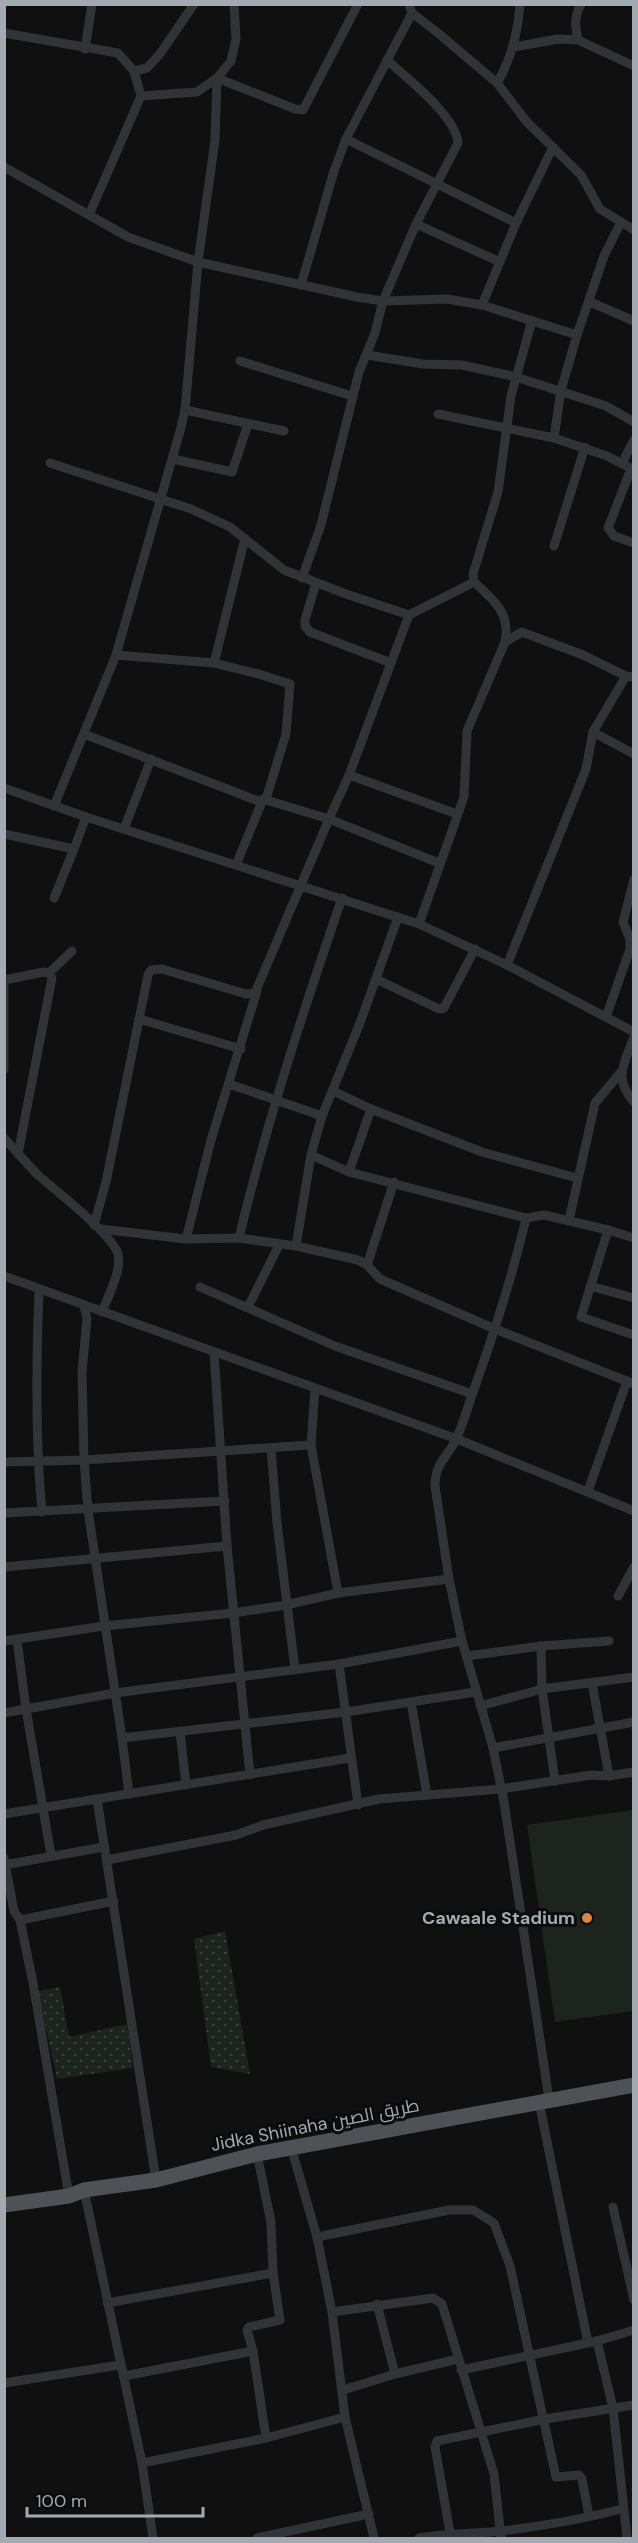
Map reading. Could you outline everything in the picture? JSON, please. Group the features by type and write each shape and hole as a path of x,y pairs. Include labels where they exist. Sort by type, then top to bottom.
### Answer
{"main road":[{"name":"Jidka Shiinaha طريق الصين","path":"4,2205 69,2196 84,2190 156,2180 291,2147 633,2085"}],"street":[{"path":"85,49 92,4"},
{"path":"134,71 147,68 160,54 194,4"},
{"path":"141,96 197,92 217,78 231,61 236,39 234,4"},
{"path":"217,78 295,110 303,110 358,4"},
{"path":"497,83 508,65 514,47 520,4"},
{"path":"578,40 574,26 576,13 581,4"},
{"path":"301,285 330,182 346,139 387,60 410,9 497,83 527,122 581,175 600,209 633,230"},
{"path":"4,33 118,53 134,71 141,96 89,215"},
{"path":"514,47 558,39 578,40 633,66"},
{"path":"302,578 321,525 352,396 383,301 416,224 458,143 454,127 422,92 387,60"},
{"path":"54,806 116,656 162,499 185,410 198,262 215,140 217,78"},
{"path":"346,139 516,223"},
{"path":"482,305 516,223 553,147"},
{"path":"4,167 118,233 198,262 383,301 447,299 482,305 577,335"},
{"path":"554,438 561,390 577,335 604,256 621,222"},
{"path":"416,224 500,262"},
{"path":"590,302 633,321"},
{"path":"419,924 464,797 467,730 505,642 508,629 494,599 474,582 473,574 498,492 508,430 508,411 532,320"},
{"path":"367,355 423,364 462,365 516,377 606,406 633,422"},
{"path":"240,361 352,396"},
{"path":"185,410 284,431"},
{"path":"438,414 554,438 585,447 622,463 632,470 608,528 614,536 633,543"},
{"path":"173,459 232,472 248,424"},
{"path":"622,463 633,440"},
{"path":"554,546 585,447"},
{"path":"50,463 162,499 230,527 284,570 409,615"},
{"path":"214,663 245,538"},
{"path":"186,1239 211,1140 268,958 348,775 409,615 474,582"},
{"path":"316,583 305,620 305,626 310,632 391,663"},
{"path":"505,642 522,632 630,676 593,732 586,769 507,965"},
{"path":"116,656 214,663 290,684 286,735 264,800 236,865"},
{"path":"593,732 633,754"},
{"path":"84,734 264,800 329,819 439,863"},
{"path":"124,829 151,759"},
{"path":"348,775 457,813"},
{"path":"4,788 86,817 419,924 507,965 633,1032"},
{"path":"54,898 86,817"},
{"path":"4,834 74,849"},
{"path":"606,1017 630,949 629,928 624,913 633,879"},
{"path":"239,1238 276,1098 342,898"},
{"path":"296,1246 311,1155 322,1116 398,917"},
{"path":"376,979 439,1009 444,1008 475,949"},
{"path":"4,1069 4,980 49,973 72,951"},
{"path":"97,1227 148,975 156,969 162,969 246,994 257,991"},
{"path":"18,1154 51,978 49,973"},
{"path":"139,1019 241,1048"},
{"path":"569,1220 595,1103 621,1072 633,1037"},
{"path":"621,1072 624,1090 633,1102"},
{"path":"229,1084 276,1098 322,1116"},
{"path":"333,1091 371,1109 482,1152 578,1178"},
{"path":"349,1172 371,1109"},
{"path":"4,1138 18,1154 97,1227 118,1252 119,1260 102,1312"},
{"path":"311,1155 349,1172 526,1218 544,1215 633,1238"},
{"path":"367,1265 394,1182"},
{"path":"526,1218 495,1329 457,1439 439,1463 435,1475 449,1580 475,1692 493,1748 501,1789 544,2100 592,2342 613,2408 626,2504 627,2538"},
{"path":"97,1227 186,1239 239,1238 296,1246 358,1260 367,1265 380,1279 495,1329 630,1383 588,1491"},
{"path":"608,1230 582,1317 633,1335"},
{"path":"248,1307 279,1245"},
{"path":"4,1276 457,1439 633,1511"},
{"path":"590,1286 633,1298"},
{"path":"200,1287 335,1346 472,1394"},
{"path":"39,1290 35,1374 37,1461 42,1512"},
{"path":"84,1306 87,1319 82,1372 84,1460 88,1510 129,1794"},
{"path":"214,1353 227,1546 250,1775"},
{"path":"315,1389 311,1445 338,1593"},
{"path":"4,1462 84,1460 311,1445"},
{"path":"270,1448 295,1669"},
{"path":"4,1513 225,1501"},
{"path":"4,1567 227,1546"},
{"path":"618,1596 633,1567"},
{"path":"4,1641 104,1626 233,1613 286,1605 338,1593 449,1580"},
{"path":"17,1640 26,1709 51,1855"},
{"path":"4,1713 115,1694 339,1664 462,1641"},
{"path":"467,1656 541,1646 609,1641"},
{"path":"541,1646 542,1689 555,1781"},
{"path":"339,1664 358,1805"},
{"path":"480,1706 542,1689 633,1677"},
{"path":"592,1683 609,1776"},
{"path":"122,1738 346,1712 475,1692"},
{"path":"411,1702 427,1795"},
{"path":"493,1748 600,1726 633,1722"},
{"path":"180,1731 186,1785"},
{"path":"4,1814 350,1758"},
{"path":"107,1860 236,1835 263,1825 398,1796 501,1789 591,1775 609,1776 633,1772"},
{"path":"97,1799 156,2180"},
{"path":"69,2196 20,1920 9,1912 5,1863 104,1847"},
{"path":"20,1920 114,1901"},
{"path":"291,2147 317,2237 332,2312 345,2417 374,2538"},
{"path":"257,2154 270,2222 273,2273 281,2318 278,2322 249,2327 247,2330 253,2351 266,2438"},
{"path":"84,2190 142,2463 153,2538"},
{"path":"613,2207 633,2301"},
{"path":"317,2237 449,2210 473,2210 494,2223 507,2256 545,2419 556,2477 579,2475 582,2479 589,2516"},
{"path":"107,2303 273,2273"},
{"path":"332,2312 433,2298 442,2304 494,2474 501,2535"},
{"path":"377,2304 395,2374"},
{"path":"461,2370 592,2342 633,2330"},
{"path":"124,2376 253,2351"},
{"path":"343,2390 395,2374 458,2359"},
{"path":"4,2383 120,2365"},
{"path":"450,2535 435,2443 545,2419 633,2405"},
{"path":"142,2463 266,2438 345,2417"},
{"path":"419,2538 450,2535 501,2535 589,2516 626,2504"},
{"path":"258,2538 369,2514"}],"shaded area":[{"name":"Cawaale Stadium","path":"633,1810 633,2011 555,2022 527,1825"},
{"path":"225,1931 250,2074 211,2067 194,1939"},
{"path":"60,1987 69,2037 127,2024 133,2068 57,2079 38,1991"}],"place":[{"name":"Cawaale Stadium","path":"587,1918"}]}
